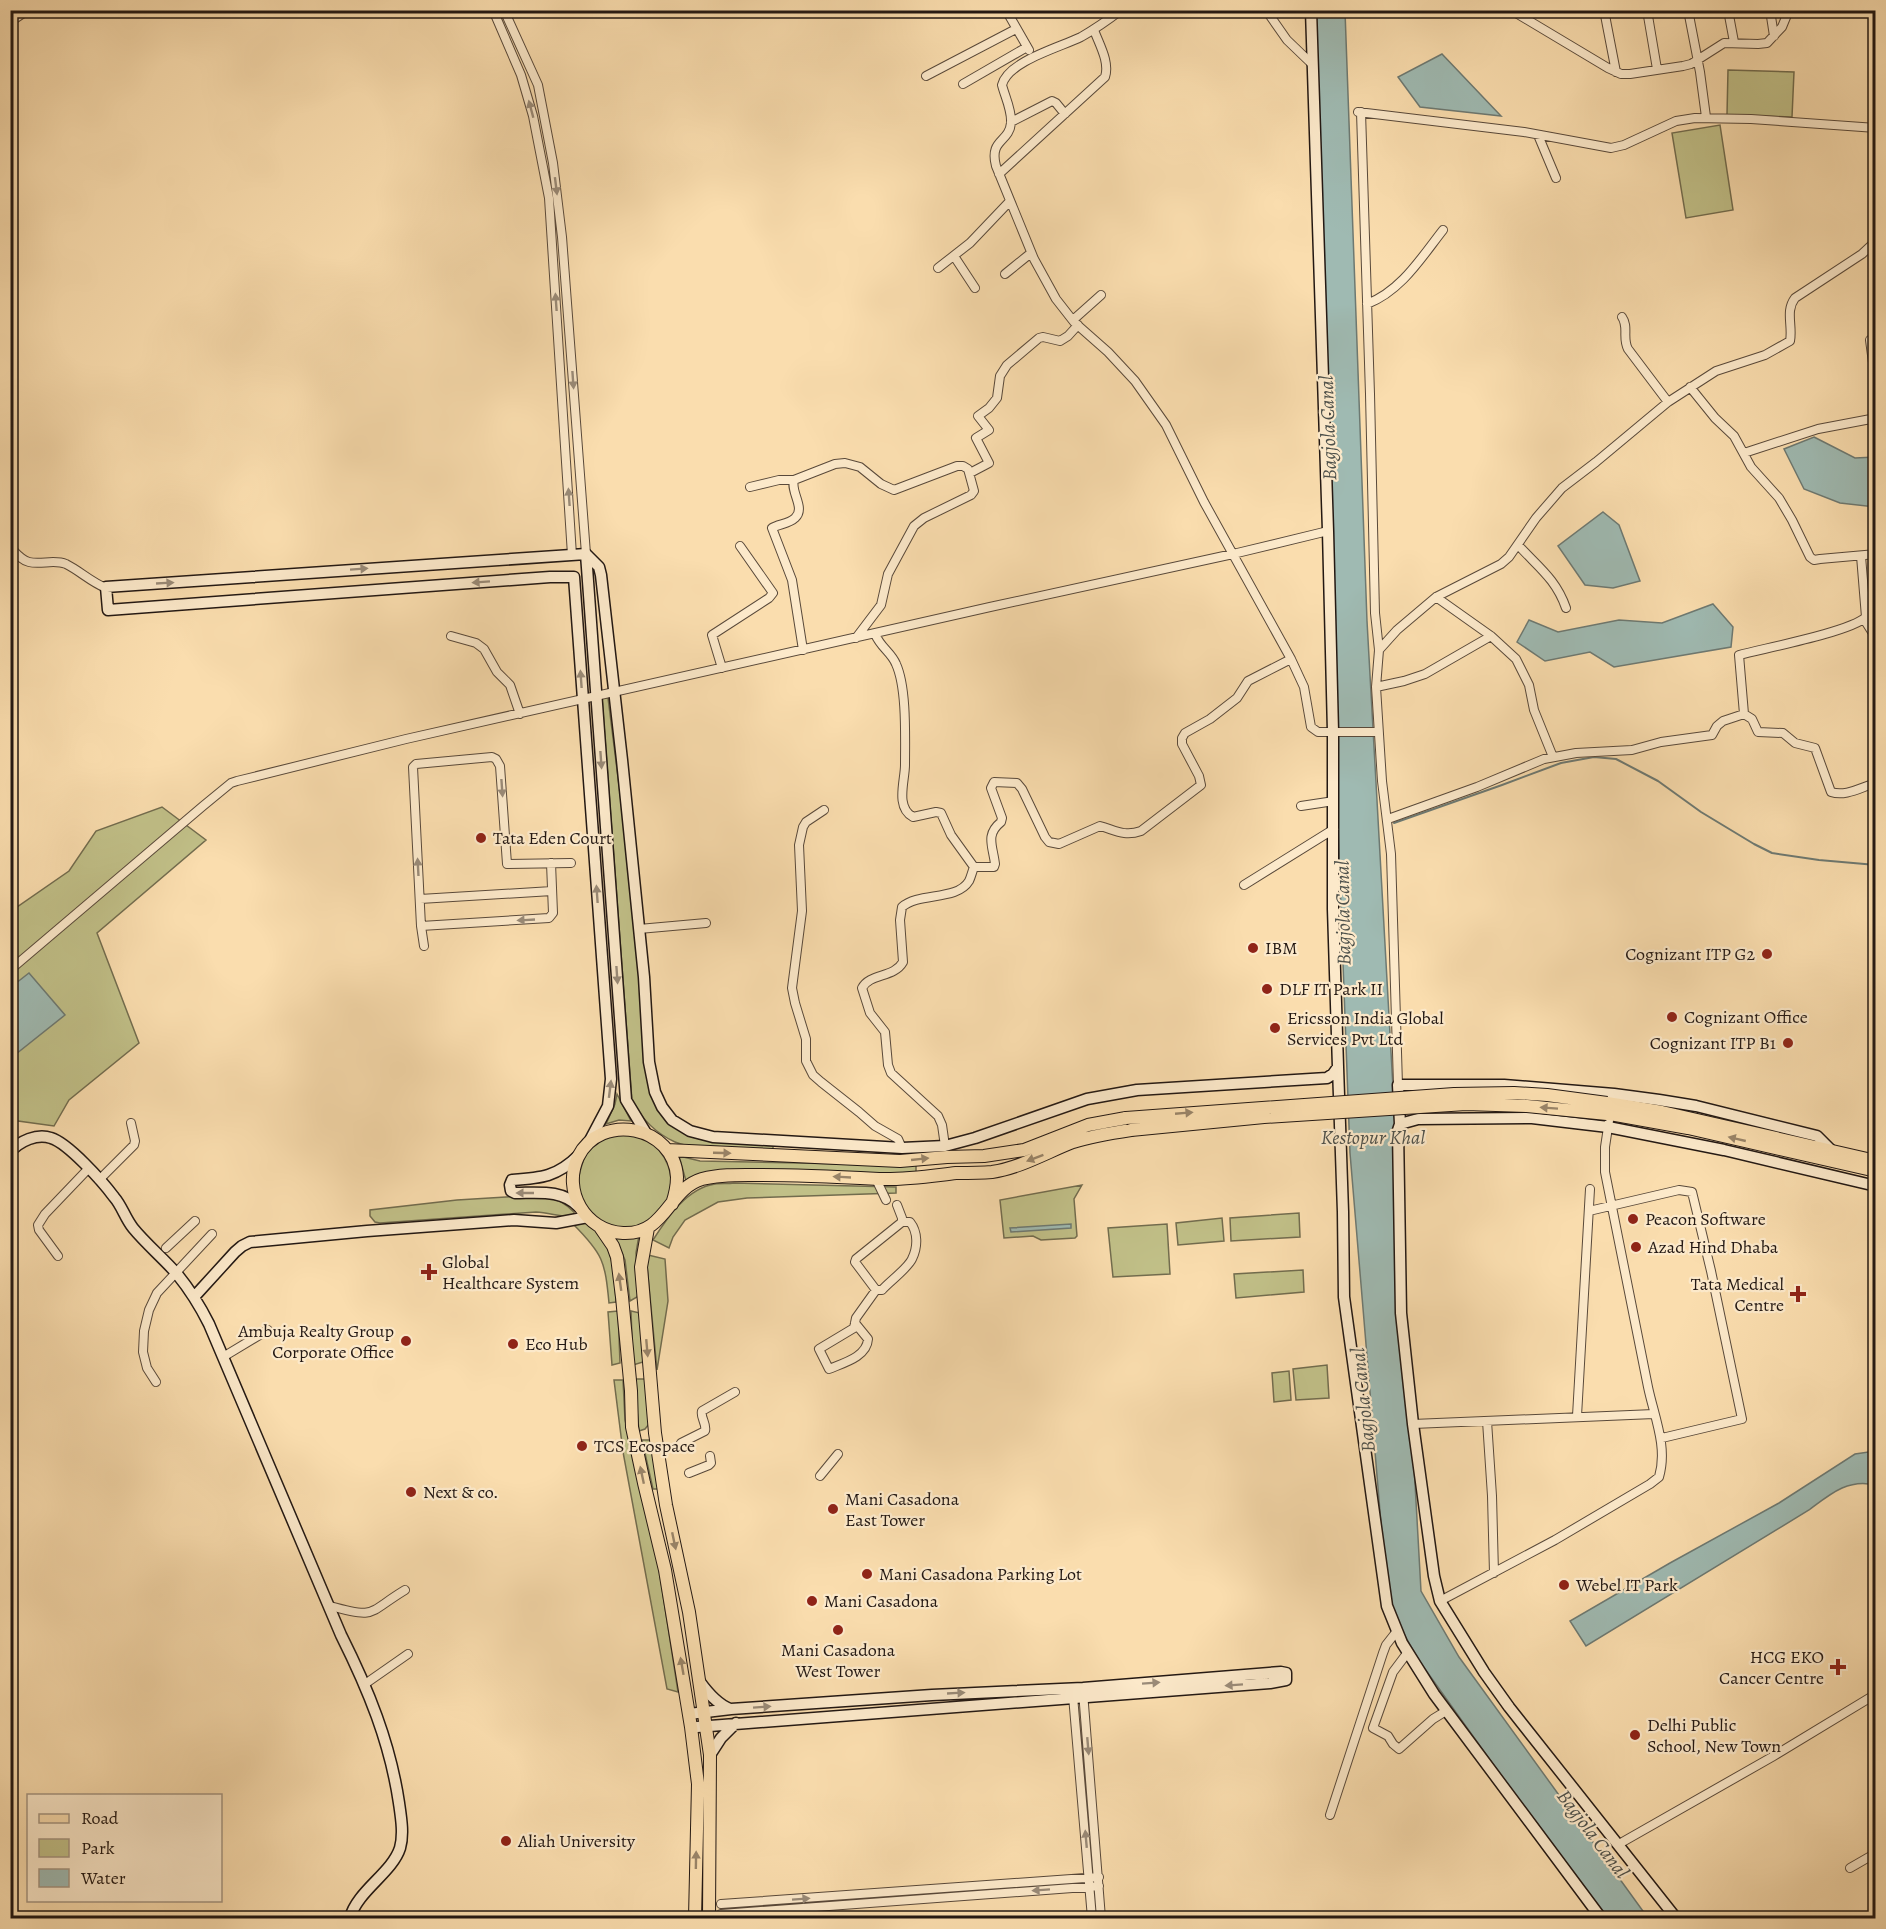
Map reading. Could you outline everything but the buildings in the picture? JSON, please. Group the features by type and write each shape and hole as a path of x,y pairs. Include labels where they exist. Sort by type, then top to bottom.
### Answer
{"main road":[{"path":"667,1150 900,1161 984,1156 1024,1150 1088,1125 1466,1104 1527,1106 1608,1114 1688,1128 1875,1171"},
{"path":"1608,1114 1662,1112 1875,1161"},
{"path":"672,1204 677,1176 674,1162 667,1150 646,1133 622,1128 610,1130 589,1142 579,1155 574,1167 573,1181 574,1194 580,1207 600,1226 624,1233 636,1232 657,1221 672,1204 687,1186 702,1179 724,1176 791,1175 901,1179 993,1172 1128,1124"},
{"path":"600,1226 617,1257 630,1382 632,1427 665,1570 691,1727 698,1784 695,1918"},
{"path":"648,1227 641,1267 655,1433 666,1505 689,1612 710,1755 715,1916"}],"street":[{"path":"10,22 28,10"},
{"path":"492,10 521,75 533,116 549,198 572,555 611,1079 608,1106 589,1142"},
{"path":"504,10 538,85 553,163 562,237 626,1100 646,1133"},
{"path":"1006,10 1034,56"},
{"path":"1121,10 1094,30 1034,56 1007,75 1002,82 1011,122 994,149 999,174 1031,253 1056,300 1075,323 1121,366 1151,402 1166,425 1233,554 1291,658 1304,687 1311,727 1318,732 1378,732"},
{"path":"1266,10 1287,40 1312,64"},
{"path":"1311,10 1328,531 1334,801 1333,909 1344,1297 1384,1590 1389,1614 1397,1631 1446,1711 1601,1918"},
{"path":"1511,10 1621,74 1690,64 1724,43 1767,43 1782,27 1789,10"},
{"path":"1604,10 1616,72"},
{"path":"1647,10 1657,69"},
{"path":"1688,10 1706,117"},
{"path":"1728,10 1734,42"},
{"path":"1770,10 1774,36"},
{"path":"926,76 1016,29"},
{"path":"999,174 1105,77 1107,70 1094,30"},
{"path":"963,84 1027,47"},
{"path":"1011,122 1052,101 1065,114"},
{"path":"1676,1918 1570,1786 1484,1672 1440,1601 1434,1576 1413,1424 1401,1313 1397,1139 1400,1124 1391,854 1382,781 1376,687 1379,650 1375,613 1367,304 1359,112 1538,135 1611,148 1624,145 1676,122 1706,117 1875,128"},
{"path":"1538,135 1556,178"},
{"path":"938,268 970,243 1010,201"},
{"path":"1367,304 1386,296 1399,285 1443,230"},
{"path":"1379,650 1397,630 1436,597 1501,564 1509,557 1536,518 1562,488 1668,402 1716,371 1765,355 1790,341 1790,308 1795,298 1862,254 1875,241"},
{"path":"1005,274 1031,253"},
{"path":"954,256 975,288"},
{"path":"970,473 989,463 976,438 989,430 978,416 997,398 1003,370 1033,342 1043,337 1060,341 1068,336 1075,323 1101,295"},
{"path":"1622,317 1626,325 1625,340 1628,349 1668,402"},
{"path":"1870,340 1875,385"},
{"path":"1689,387 1715,418 1734,436 1758,476 1786,507 1810,557 1814,560 1875,554"},
{"path":"1744,453 1818,429 1875,418"},
{"path":"750,487 779,480 795,480 835,464 845,463 860,467 881,484 894,490 957,466 963,466 970,473 974,488 971,495 924,518 910,532 888,574 881,605 856,638"},
{"path":"795,480 793,487 799,513 793,520 772,528 792,580 802,650"},
{"path":"10,970 231,783 406,739 1328,531"},
{"path":"1518,545 1555,584 1566,608"},
{"path":"722,668 711,635 769,598 773,593 740,546"},
{"path":"10,548 30,562 58,561 66,564 94,583 106,588 108,586 586,554 599,567 622,759 650,1062 655,1092 662,1107 672,1120 690,1131 712,1137 779,1142 902,1148 945,1146 975,1138 1050,1111 1110,1094 1137,1090 1327,1078 1338,1067"},
{"path":"1744,714 1739,655 1839,629 1864,619 1867,614 1862,556"},
{"path":"106,588 106,608 108,610 588,576"},
{"path":"1436,597 1491,636 1509,652 1522,670 1532,694 1537,719 1553,757"},
{"path":"1864,619 1875,638"},
{"path":"875,634 879,644 893,659 900,680 906,732 902,795 905,810 913,817 941,813 951,835 974,867"},
{"path":"451,636 476,643 484,649 497,672 510,685 520,714"},
{"path":"1376,687 1425,674 1491,636"},
{"path":"974,867 990,868 995,864 991,833 1002,818 991,788 994,782 1017,783 1045,837 1054,844 1059,844 1100,826 1122,834 1141,831 1201,785 1201,780 1182,744 1185,733 1216,715 1237,698 1248,681 1291,658"},
{"path":"1388,819 1477,787 1536,761 1576,753 1632,750 1661,742 1712,735 1723,721 1744,714"},
{"path":"1744,714 1752,719 1758,732 1784,733 1795,743 1815,748 1831,792 1837,794 1847,792 1875,783"},
{"path":"424,946 413,767 418,763 492,757 496,759 500,766 506,863 509,865 571,863"},
{"path":"1301,806 1334,801"},
{"path":"824,810 806,822 799,845 802,911 792,988 806,1039 806,1061 813,1075 875,1126 898,1139 902,1148"},
{"path":"1244,885 1334,829"},
{"path":"421,926 549,918 553,913 551,863"},
{"path":"945,1146 942,1125 938,1116 891,1073 888,1065 885,1032 870,1013 862,988 867,982 895,972 903,962 900,920 902,907 910,902 959,890 968,882 974,867"},
{"path":"420,899 552,891"},
{"path":"639,929 706,923"},
{"path":"1398,1085 1504,1085 1614,1094 1696,1106 1817,1136 1832,1151"},
{"path":"1400,1124 1418,1119 1532,1118 1608,1114 1725,1150 1875,1185"},
{"path":"1440,1601 1555,1540 1659,1477 1662,1438 1654,1414 1604,1165 1608,1114"},
{"path":"99,1180 134,1145 131,1122"},
{"path":"11,1149 34,1137 53,1138 89,1168 115,1197 132,1227 162,1251 210,1324 365,1684 393,1764 402,1822 400,1847 352,1911 350,1918"},
{"path":"778,1156 779,1142"},
{"path":"579,1155 559,1172 535,1178 512,1180 510,1185 511,1191 515,1193 560,1194 573,1200 580,1207"},
{"path":"1859,1167 1875,1185"},
{"path":"58,1256 38,1226 45,1214 89,1168"},
{"path":"876,1179 886,1200"},
{"path":"1577,1416 1590,1189"},
{"path":"1589,1211 1679,1190 1692,1192 1742,1419 1662,1438"},
{"path":"897,1205 902,1222"},
{"path":"191,1292 242,1246 250,1242 514,1220 556,1223 588,1217"},
{"path":"162,1251 195,1221"},
{"path":"902,1222 910,1222 915,1229 916,1242 912,1260 882,1290 876,1290 855,1261 902,1222"},
{"path":"156,1382 147,1368 143,1352 144,1331 149,1310 157,1293 178,1276 212,1234"},
{"path":"855,1323 868,1339 868,1344 860,1354 829,1369 819,1349 854,1328 855,1323 856,1318 876,1290"},
{"path":"223,1357 268,1330"},
{"path":"681,1443 705,1431 702,1411 735,1392"},
{"path":"1413,1424 1654,1414"},
{"path":"1487,1421 1494,1573"},
{"path":"820,1476 838,1454"},
{"path":"688,1473 709,1465 710,1456"},
{"path":"333,1613 370,1613 405,1590"},
{"path":"1330,1815 1383,1653 1397,1631"},
{"path":"1408,1652 1393,1672 1373,1728 1388,1736 1399,1749 1433,1719 1446,1711"},
{"path":"365,1684 408,1654"},
{"path":"689,1714 704,1711 962,1693 1078,1693 1146,1692 1270,1683 1286,1680 1287,1676 1286,1673 1281,1672 1078,1693 1052,1698 691,1727"},
{"path":"699,1682 722,1706 731,1709"},
{"path":"715,1916 1093,1884 1099,1877 1078,1693"},
{"path":"1078,1693 1093,1884 1092,1918"},
{"path":"1618,1844 1772,1757 1875,1694"},
{"path":"710,1755 721,1738 736,1723"},
{"path":"1850,1868 1875,1853"},
{"path":"721,1904 1093,1884"},
{"path":"1093,1884 1101,1918"}],"green space":[{"path":"1728,70 1794,72 1792,117 1727,115"},
{"path":"1720,125 1733,210 1686,218 1672,133"},
{"path":"602,698 608,698 626,841 653,1097 699,1139 773,1146 773,1150 695,1147 675,1142 650,1125 632,1101"},
{"path":"162,807 206,840 97,933 139,1043 69,1100 54,1126 11,1120 10,912 69,871 96,831"},
{"path":"617,1094 631,1121 619,1120 606,1124 615,1104"},
{"path":"619,1132 643,1137 653,1142 665,1158 671,1176 670,1194 661,1211 651,1221 627,1228 614,1227 593,1216 585,1206 580,1194 581,1168 589,1149 597,1142"},
{"path":"679,1156 700,1161 916,1163 916,1173 686,1181"},
{"path":"715,1184 896,1187 896,1193 747,1198 718,1202 685,1220 673,1237 669,1248 653,1240 671,1214 695,1191"},
{"path":"1082,1185 1074,1199 1077,1236 1075,1238 1041,1240 1033,1236 1004,1238 1000,1200"},
{"path":"520,1196 545,1197 559,1201 578,1217 536,1212 380,1223 375,1222 370,1216 370,1210 457,1200"},
{"path":"1299,1213 1300,1237 1231,1241 1230,1218"},
{"path":"1222,1218 1224,1241 1178,1245 1176,1223"},
{"path":"584,1222 594,1229 607,1246 613,1267 616,1302 609,1303 604,1267 597,1251 573,1224"},
{"path":"1167,1224 1170,1274 1113,1277 1108,1228"},
{"path":"639,1235 636,1253 638,1294 630,1301 625,1260 615,1237"},
{"path":"648,1255 665,1259 668,1301 657,1370 647,1265"},
{"path":"1303,1270 1304,1292 1236,1298 1234,1274"},
{"path":"618,1311 620,1363 612,1365 608,1312"},
{"path":"631,1311 640,1313 643,1362 633,1365"},
{"path":"1327,1365 1329,1398 1296,1400 1293,1369"},
{"path":"1289,1371 1291,1400 1274,1402 1272,1373"},
{"path":"634,1379 645,1379 649,1424 645,1429 639,1431"},
{"path":"614,1380 623,1380 625,1420 659,1569 678,1692 667,1689 623,1452"},
{"path":"642,1440 652,1440 659,1489 653,1489"}],"water":[{"name":"Kestopur Khal","path":"1308,11 1345,11 1367,621 1421,1591 1459,1657 1648,1918 1603,1918 1420,1662 1388,1607 1350,1153"},
{"path":"1442,54 1501,116 1420,107 1398,77"},
{"path":"1814,437 1855,458 1875,457 1875,507 1840,503 1804,489 1784,449"},
{"path":"1603,512 1619,525 1640,581 1613,588 1585,585 1558,546"},
{"path":"1713,604 1733,627 1731,647 1614,667 1590,652 1545,661 1517,642 1529,620 1558,632 1619,620 1662,623"},
{"path":"29,973 65,1015 11,1058 11,987"},
{"path":"1071,1224 1071,1228 1011,1232 1010,1228"},
{"path":"1875,1451 1875,1485 1856,1484 1839,1489 1809,1510 1586,1646 1570,1621 1779,1503 1855,1454"}],"waterway":[{"path":"1394,823 1561,763 1594,757 1616,759 1658,781 1701,812 1772,853 1876,865"}],"place":[{"name":"Tata Eden Court","path":"481,838"},
{"name":"IBM","path":"1253,948"},
{"name":"Cognizant ITP G2","path":"1767,954"},
{"name":"DLF IT Park II","path":"1267,989"},
{"name":"Cognizant Office","path":"1672,1017"},
{"name":"Ericsson India Global Services Pvt Ltd","path":"1275,1028"},
{"name":"Cognizant ITP B1","path":"1788,1043"},
{"name":"Peacon Software","path":"1633,1219"},
{"name":"Azad Hind Dhaba","path":"1636,1247"},
{"name":"Global Healthcare System","path":"429,1272"},
{"name":"Tata Medical Centre","path":"1798,1294"},
{"name":"Ambuja Realty Group Corporate Office","path":"406,1341"},
{"name":"Eco Hub","path":"513,1344"},
{"name":"TCS Ecospace","path":"582,1446"},
{"name":"Next & co.","path":"411,1492"},
{"name":"Mani Casadona East Tower","path":"833,1509"},
{"name":"Mani Casadona Parking Lot","path":"867,1574"},
{"name":"Webel IT Park","path":"1564,1585"},
{"name":"Mani Casadona","path":"812,1601"},
{"name":"Mani Casadona West Tower","path":"838,1630"},
{"name":"HCG EKO Cancer Centre","path":"1838,1667"},
{"name":"Delhi Public School, New Town","path":"1635,1735"},
{"name":"Aliah University","path":"506,1841"}],"water label":[{"name":"Bagjola Canal","path":"1328,428"},
{"name":"Bagjola Canal","path":"1343,913"},
{"name":"Bagjola Canal","path":"1363,1400"},
{"name":"Bagjola Canal","path":"1593,1834"}]}
